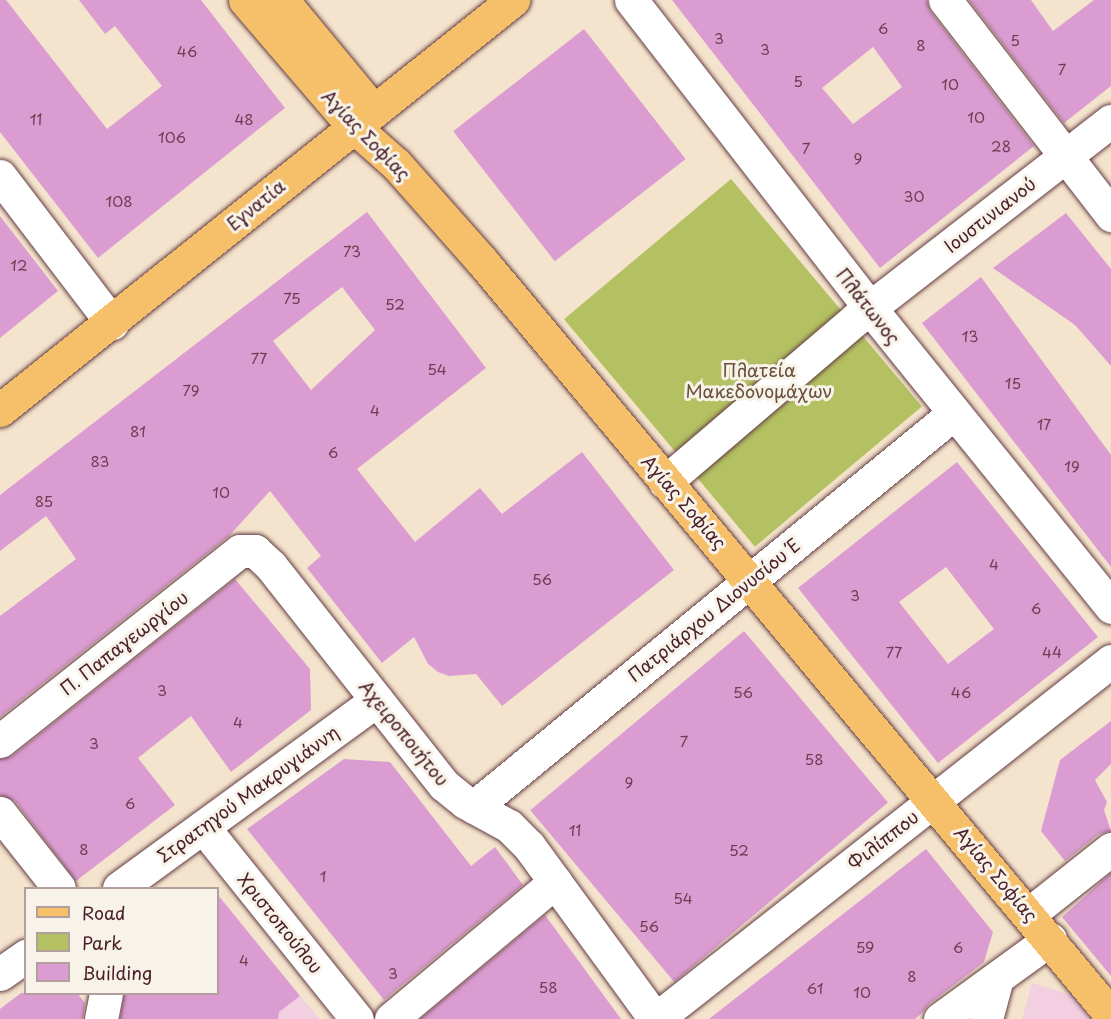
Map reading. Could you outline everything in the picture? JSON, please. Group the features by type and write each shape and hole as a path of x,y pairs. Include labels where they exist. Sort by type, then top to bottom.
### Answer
{"main road":[{"name":"Αγίας Σοφίας","path":"245,0 363,118"},
{"name":"Αγίας Σοφίας","path":"282,0 396,164 429,200 665,482 751,579 1111,1015"},
{"name":"Εγνατία","path":"0,410 513,0"}],"street":[{"name":"Πλάτωνος","path":"631,0 953,414 1111,607"},
{"path":"945,0 1111,215"},
{"name":"Ιουστινιανού","path":"665,482 870,308 1111,121"},
{"path":"0,176 112,322"},
{"name":"Πατριάρχου Διονυσίου Ε΄","path":"474,807 953,414"},
{"name":"Αχειροποιήτου","path":"249,549 271,566 444,785 474,807 515,831 656,1019"},
{"name":"Π. Παπαγεωργίου","path":"0,741 240,551 249,549"},
{"name":"Φιλίππου","path":"656,1019 1111,661"},
{"name":"Στρατηγού Μακρυγιάννη","path":"120,887 377,700"},
{"path":"0,813 58,887"},
{"name":"Χριστοπούλου","path":"203,827 357,1019"},
{"path":"1029,914 1111,849"},
{"path":"391,1019 555,882"},
{"path":"940,1019 1050,939"},
{"path":"0,974 24,957"},
{"path":"986,1019 997,978"},
{"path":"101,1019 106,995"}],"shaded area":[{"path":"1032,983 1072,995 1091,1019 1022,1019"},
{"path":"300,996 320,1019 270,1019"}],"green space":[{"name":"Πλατεία Μακεδονομάχων","path":"731,179 922,407 755,547 564,319"}],"building":[{"path":"0,0 6,0 107,129 162,86 115,26 105,34 79,0 201,0 285,108 98,258 0,132"},
{"path":"672,0 927,0 930,11 1034,146 880,268","holes":["873,47 902,87 853,124 822,88"]},
{"path":"969,0 1031,0 1053,31 1094,0 1111,0 1111,86 1064,123"},
{"path":"584,29 686,159 555,261 453,131"},
{"path":"367,212 486,368 357,469 415,542 480,488 502,514 582,452 674,570 502,706 476,674 449,676 438,672 428,664 414,637 382,663 307,568 321,556 270,491 229,536 0,717 0,616 76,559 46,516 0,551 0,495","holes":["342,287 375,330 311,390 273,341"]},
{"path":"1066,213 1111,269 1111,366 1075,325 993,268"},
{"path":"0,216 58,291 0,338"},
{"path":"981,277 1111,455 1111,567 922,323"},
{"path":"957,462 1098,637 938,763 798,588","holes":["946,567 994,629 948,664 899,602"]},
{"path":"235,579 310,669 311,710 231,772 191,716 138,758 175,805 76,881 15,801 0,795 0,759 12,756"},
{"path":"744,631 888,803 674,982 530,810"},
{"path":"1111,721 1111,764 1095,780 1107,802 1104,810 1111,831 1099,834 1065,861 1041,831 1060,760"},
{"path":"344,759 390,762 471,866 495,847 523,885 384,1000 247,829"},
{"path":"926,849 993,932 984,962 929,1004 915,1019 709,1019"},
{"path":"1111,873 1111,976 1062,917"},
{"path":"219,896 300,996 279,1012 278,1019 120,1019 124,995 219,995"},
{"path":"545,915 621,1019 420,1019"},
{"path":"21,993 24,995 79,995 85,1003 83,1019 0,1019 0,1009"}]}
